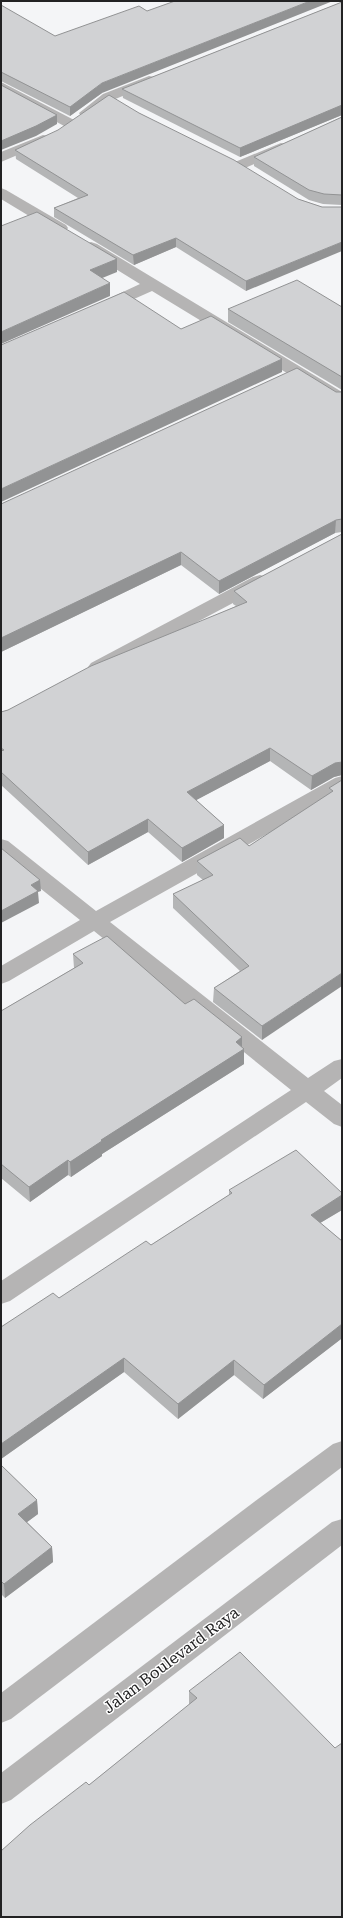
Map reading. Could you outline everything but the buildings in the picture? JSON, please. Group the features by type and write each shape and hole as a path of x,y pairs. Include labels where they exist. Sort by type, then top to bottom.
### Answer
{"street":[{"path":"1,157 42,140 71,124 108,97 160,76"},
{"path":"1,86 71,124"},
{"path":"108,97 121,104"},
{"path":"227,158 247,169 291,143"},
{"path":"1,193 342,399"},
{"path":"88,313 153,284"},
{"path":"278,382 299,372"},
{"path":"84,674 272,574"},
{"path":"1,976 342,783"},
{"path":"1,846 94,922 342,1118"},
{"path":"1,1294 342,1067"},
{"path":"1,1710 267,1507 342,1452"},
{"name":"Jalan Boulevard Raya","path":"1,1790 342,1530"}]}
